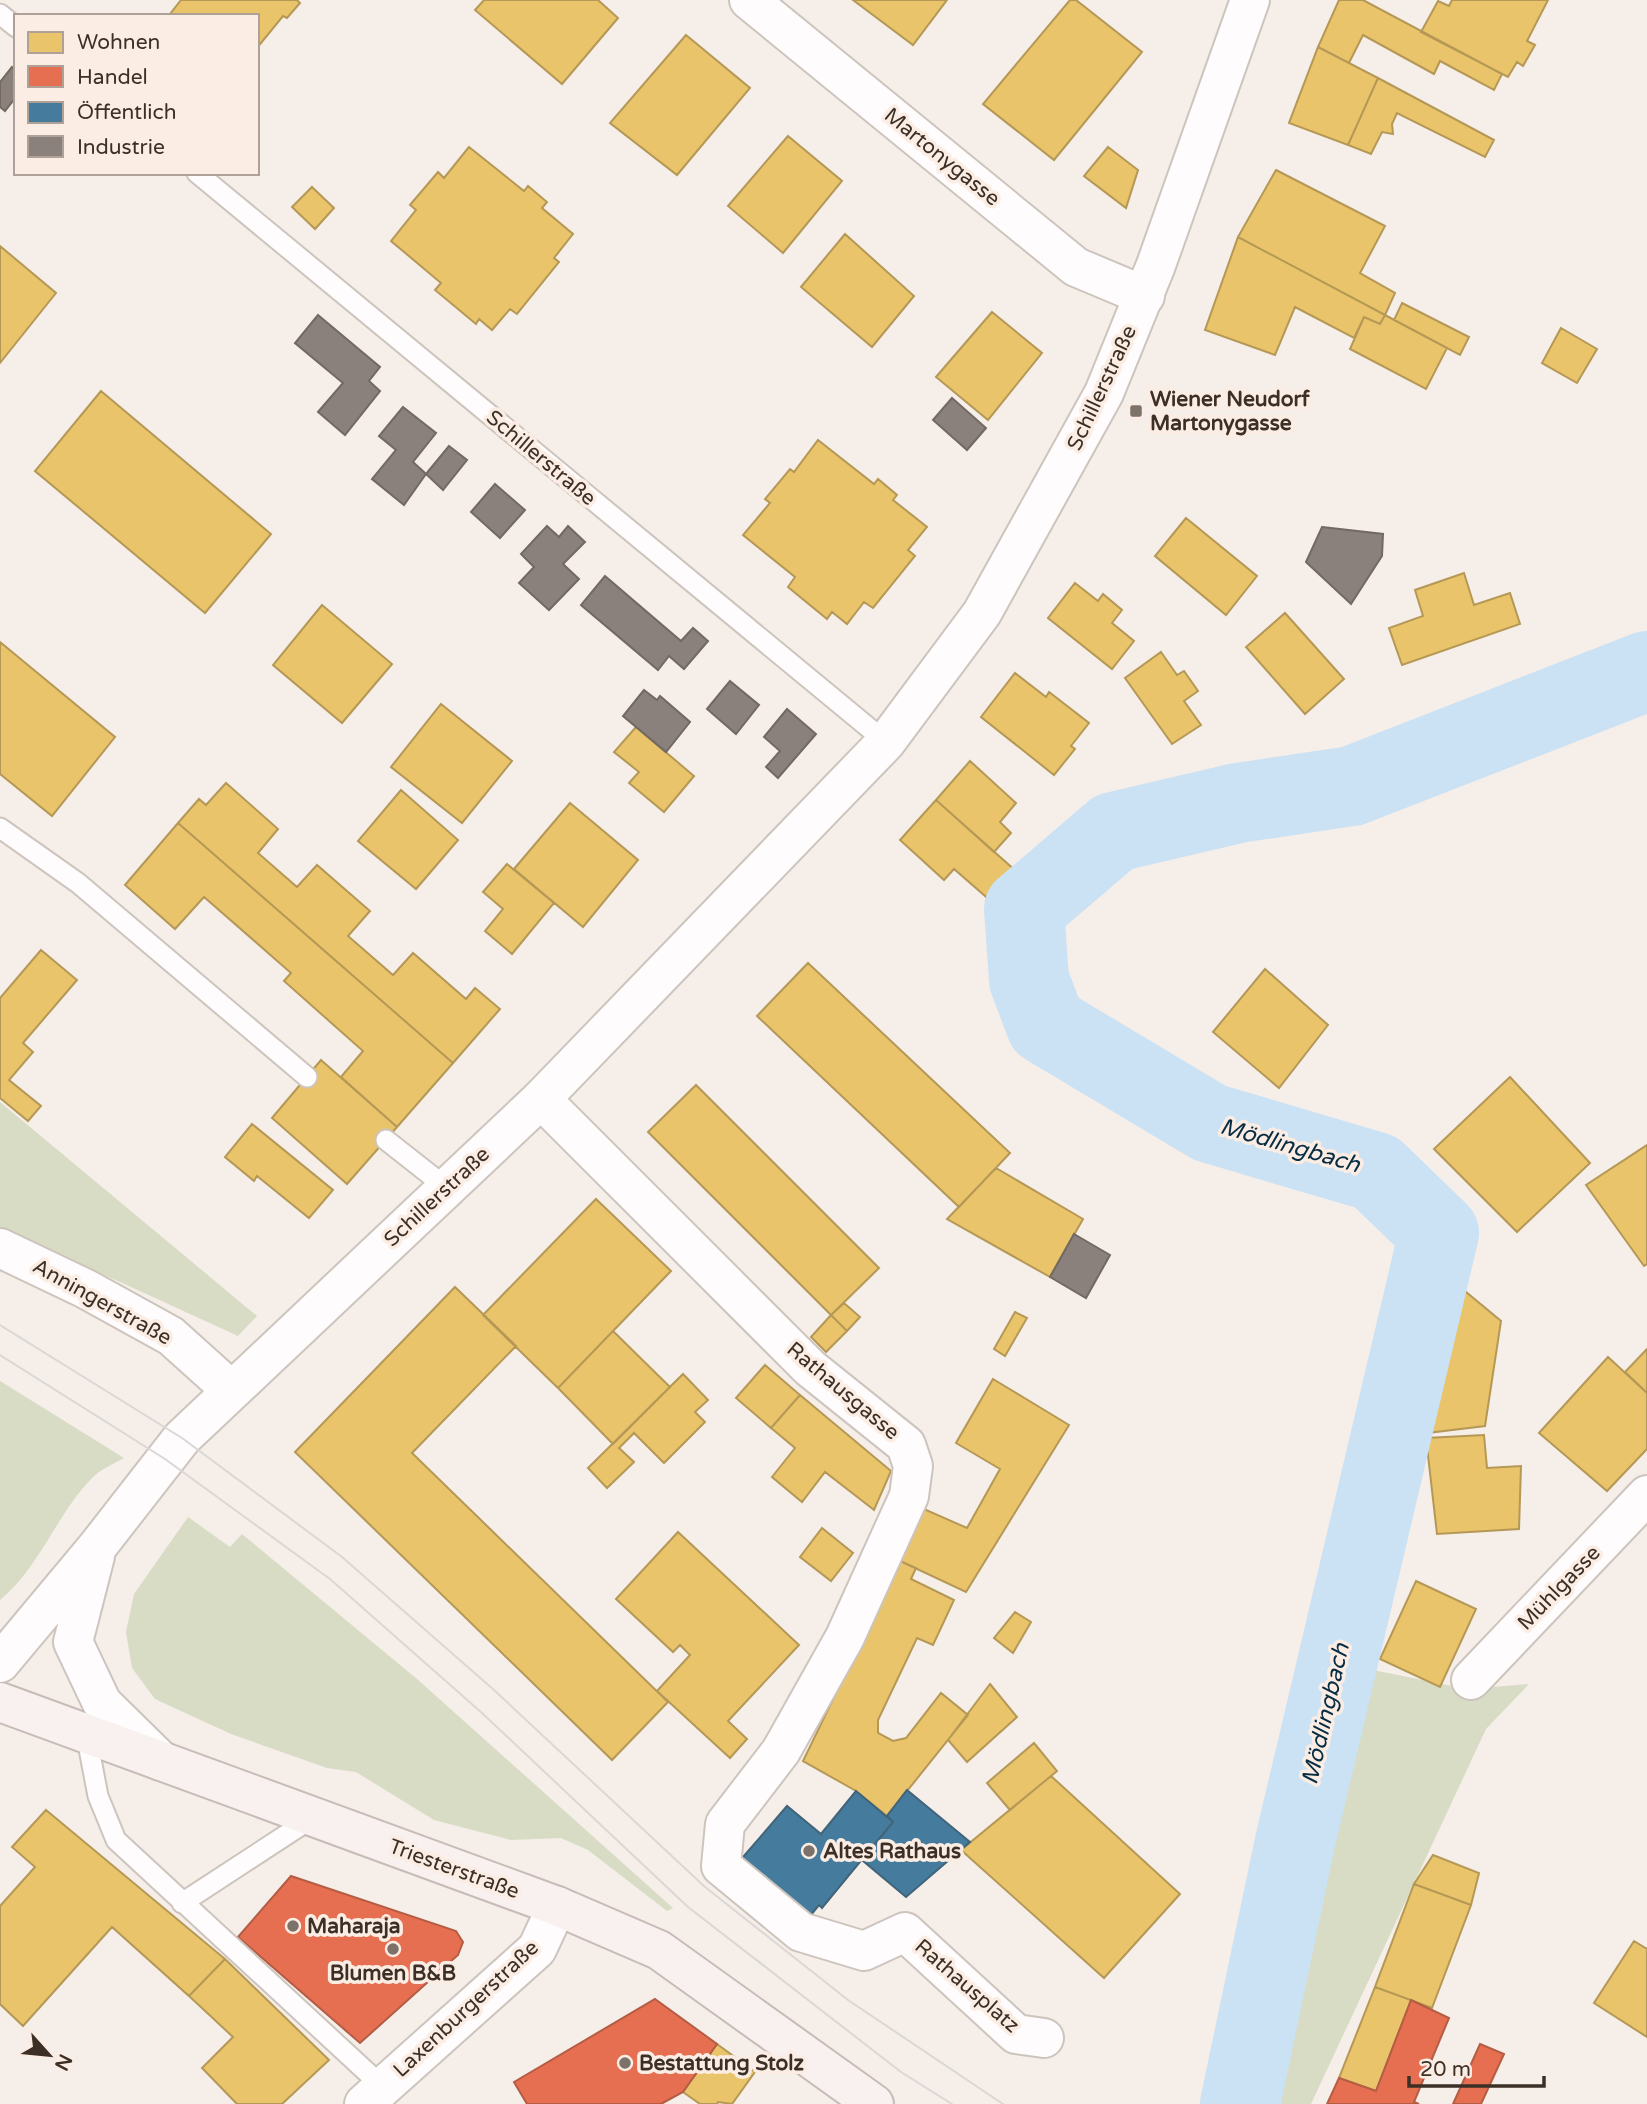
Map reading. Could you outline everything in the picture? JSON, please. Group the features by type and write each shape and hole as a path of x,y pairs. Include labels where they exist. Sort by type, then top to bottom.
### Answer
{"main road":[{"name":"Triesterstraße","path":"0,1702 557,1906 659,1950 874,2104"}],"street":[{"name":"Martonygasse","path":"749,0 1076,267 1145,296"},
{"name":"Schillerstraße","path":"0,1662 97,1547 182,1438 541,1099 886,743 982,613 1104,393 1145,296 1250,0"},
{"name":"Rathausgasse","path":"541,1099 810,1368 906,1445 913,1466 909,1496 845,1637 781,1751"},
{"name":"Anningerstraße","path":"0,1248 86,1289 171,1336 231,1390"},
{"name":"Mühlgasse","path":"1471,1680 1647,1495"},
{"path":"97,1547 73,1642 102,1703 161,1761"},
{"name":"Rathausplatz","path":"781,1751 725,1824 721,1866 801,1932 864,1951 905,1932 1016,2034 1044,2038"},
{"name":"Laxenburgerstraße","path":"373,2096 537,1949 557,1906"}],"lane":[{"path":"0,14 14,25"},
{"name":"Schillerstraße","path":"199,175 886,743"},
{"path":"0,828 78,883 307,1077"},
{"path":"386,1140 447,1188"},
{"path":"86,1733 98,1796 116,1840 373,2096"},
{"path":"182,1903 312,1818"}],"green space":[{"path":"0,1102 257,1316 238,1336 0,1227"},
{"path":"0,1381 124,1458 92,1478 68,1508 26,1572 0,1600"},
{"path":"188,1517 230,1547 242,1534 417,1679 673,1908 667,1911 588,1850 561,1838 511,1840 434,1820 356,1772 327,1768 231,1734 155,1699 132,1668 126,1632 134,1594"},
{"path":"1348,1665 1467,1689 1529,1684 1486,1729 1311,2104 1251,2104"}],"building: Wohnen":[{"path":"181,0 297,0 300,3 287,18 283,16 259,46 259,14 170,14"},
{"path":"484,0 598,0 618,18 562,84 475,10"},
{"path":"853,0 947,0 913,45"},
{"path":"1070,0 1076,0 1142,52 1054,160 983,104"},
{"path":"1339,0 1363,0 1502,74 1494,90 1440,61 1434,74 1363,35 1349,63 1318,47"},
{"path":"1452,0 1548,0 1527,41 1535,45 1523,66 1517,62 1508,77 1421,32 1438,1 1449,6"},
{"path":"686,35 750,88 677,175 610,123"},
{"path":"1318,47 1378,78 1348,145 1289,123"},
{"path":"1378,78 1494,140 1485,157 1397,113 1392,124 1393,134 1382,132 1371,154 1348,145"},
{"path":"788,136 842,181 783,253 728,206"},
{"path":"469,147 524,191 528,186 547,202 542,208 573,234 554,258 559,262 517,314 510,309 492,330 479,319 476,324 435,290 441,283 391,241 416,210 410,205 438,172 444,178"},
{"path":"1108,147 1138,170 1126,208 1084,176"},
{"path":"1276,170 1385,226 1360,273 1395,293 1385,315 1238,237"},
{"path":"312,187 334,208 315,229 292,207"},
{"path":"845,234 914,296 872,347 801,287"},
{"path":"1238,237 1385,315 1380,324 1364,317 1354,338 1295,307 1275,355 1205,330"},
{"path":"0,246 56,293 0,363"},
{"path":"1402,303 1469,337 1460,355 1394,320"},
{"path":"992,312 1042,353 988,420 936,377"},
{"path":"1385,315 1447,348 1426,389 1350,349 1364,317 1380,324"},
{"path":"1561,328 1597,349 1577,383 1542,363"},
{"path":"101,391 271,534 205,613 35,471"},
{"path":"818,440 874,484 878,479 897,495 893,500 927,527 908,550 915,556 873,608 864,602 847,624 832,612 827,619 788,587 795,577 743,535 770,503 765,499 790,469 794,472"},
{"path":"1186,518 1257,576 1226,615 1155,556"},
{"path":"1464,573 1474,605 1510,593 1520,624 1402,665 1389,628 1423,616 1415,590"},
{"path":"1075,583 1098,601 1103,594 1122,610 1112,623 1134,641 1112,669 1048,618"},
{"path":"322,605 392,664 342,723 273,665"},
{"path":"1285,613 1344,679 1305,714 1246,647"},
{"path":"0,642 115,737 52,816 0,774"},
{"path":"1161,652 1177,675 1184,671 1198,691 1184,701 1201,725 1172,744 1125,678"},
{"path":"1015,673 1046,697 1049,692 1089,723 1071,746 1075,749 1054,775 981,717"},
{"path":"441,704 512,761 462,823 391,767"},
{"path":"636,727 694,776 664,812 629,783 639,772 614,752"},
{"path":"970,761 1016,803 1000,822 1011,833 994,852 936,800"},
{"path":"226,783 278,829 258,853 297,887 317,865 370,911 348,936 393,975 413,953 466,999 475,988 500,1009 453,1063 178,823 199,799 206,805"},
{"path":"401,790 458,840 416,889 358,841"},
{"path":"936,800 1026,880 1000,909 954,869 944,880 900,840"},
{"path":"570,803 638,860 583,927 514,869"},
{"path":"178,823 453,1063 397,1127 341,1077 363,1051 284,981 291,973 204,897 175,929 125,885"},
{"path":"507,864 554,903 512,954 485,931 503,909 483,892"},
{"path":"41,950 77,980 23,1043 33,1052 9,1080 41,1106 28,1121 0,1098 0,998"},
{"path":"808,963 1010,1153 959,1207 757,1016"},
{"path":"1265,969 1328,1025 1279,1088 1213,1032"},
{"path":"321,1060 397,1127 347,1184 272,1118"},
{"path":"1510,1077 1590,1163 1517,1232 1434,1149"},
{"path":"696,1085 879,1268 831,1315 648,1132"},
{"path":"252,1124 333,1190 309,1218 257,1176 254,1181 225,1157"},
{"path":"1647,1145 1647,1264 1644,1266 1586,1185"},
{"path":"996,1168 1083,1219 1050,1277 947,1219"},
{"path":"596,1199 671,1271 558,1388 483,1315"},
{"path":"1448,1277 1501,1321 1485,1426 1427,1433"},
{"path":"455,1287 516,1346 412,1453 668,1702 612,1760 295,1452"},
{"path":"844,1303 860,1317 847,1331 831,1315"},
{"path":"1015,1312 1027,1318 1005,1356 994,1349"},
{"path":"831,1315 847,1331 826,1352 811,1337"},
{"path":"613,1331 670,1387 613,1444 558,1388"},
{"path":"1647,1349 1647,1393 1625,1372"},
{"path":"1608,1357 1647,1393 1647,1449 1607,1491 1539,1433"},
{"path":"765,1365 800,1395 771,1428 736,1398"},
{"path":"683,1374 708,1400 695,1412 705,1422 664,1463 634,1433 619,1448 634,1462 607,1488 588,1468"},
{"path":"993,1379 1069,1425 966,1592 900,1561 924,1509 967,1528 1000,1469 956,1443"},
{"path":"800,1395 891,1471 874,1510 825,1472 802,1502 772,1477 795,1448 771,1428"},
{"path":"1484,1435 1487,1468 1521,1466 1519,1529 1437,1534 1426,1438"},
{"path":"822,1528 853,1553 831,1581 800,1557"},
{"path":"678,1532 799,1645 728,1721 747,1739 730,1758 657,1691 690,1655 680,1645 673,1652 616,1599"},
{"path":"900,1561 916,1568 911,1579 954,1600 933,1645 917,1638 878,1720 878,1733 893,1741 906,1738 941,1693 968,1715 887,1816 856,1791 803,1761"},
{"path":"1416,1581 1476,1609 1440,1687 1380,1659"},
{"path":"1015,1612 1031,1622 1013,1653 994,1638"},
{"path":"990,1684 1017,1717 967,1762 948,1740"},
{"path":"1034,1743 1057,1771 1010,1810 987,1783"},
{"path":"1051,1776 1180,1894 1104,1978 961,1850"},
{"path":"46,1810 225,1959 189,1996 112,1927 23,2026 0,2004 0,1906 35,1867 12,1847"},
{"path":"1433,1855 1479,1873 1471,1905 1414,1884"},
{"path":"1414,1884 1471,1905 1432,2008 1375,1987"},
{"path":"1634,1941 1647,1949 1647,2037 1594,2003"},
{"path":"225,1959 329,2060 282,2104 237,2104 202,2068 233,2037 189,1996"},
{"path":"1375,1987 1411,2000 1376,2091 1339,2078"},
{"path":"717,2044 755,2072 732,2104 700,2104 683,2092"}],"building: Handel":[{"path":"291,1876 456,1931 463,1942 458,1955 360,2043 238,1937"},
{"name":"Bestattung Stolz","path":"655,1999 717,2044 683,2092 661,2104 527,2104 514,2082"},
{"path":"1411,2000 1449,2018 1414,2102 1419,2104 1327,2104 1339,2078 1376,2091"},
{"path":"1480,2044 1504,2054 1481,2104 1453,2104"}],"building: Öffentlich":[{"path":"907,1790 970,1842 906,1897 862,1860 893,1822 887,1816"},
{"name":"Altes Rathaus","path":"856,1791 893,1822 822,1908 819,1905 806,1921 737,1864 787,1806 821,1834"}],"building: Industrie":[{"path":"12,67 14,68 14,100 5,111 0,107 0,82"},
{"path":"318,315 380,367 369,381 380,391 345,435 318,412 343,383 295,343"},
{"path":"952,398 986,428 967,450 933,420"},
{"path":"403,407 436,433 413,462 426,474 404,505 372,479 396,450 379,436"},
{"path":"449,446 467,460 443,490 426,474"},
{"path":"495,484 525,510 500,538 471,512"},
{"path":"547,526 559,537 568,526 585,542 563,564 579,579 549,610 519,583 534,567 521,554"},
{"path":"1322,527 1383,534 1382,556 1351,604 1306,562"},
{"path":"605,576 681,641 693,628 708,641 684,669 669,656 658,670 581,605"},
{"path":"730,681 759,705 736,734 707,709"},
{"path":"644,690 657,700 660,696 690,722 666,752 623,716"},
{"path":"787,709 816,734 778,778 766,767 780,751 764,737"},
{"path":"1074,1234 1110,1255 1086,1298 1050,1277"}],"waterway":[{"name":"Mödlingbach","path":"1240,2104 1295,1842 1439,1233 1376,1172 1210,1123 1046,1025 1029,980 1024,909 1114,832 1238,803 1352,786 1647,671"}],"tram line":[{"path":"0,1325 182,1438 342,1557 494,1690 705,1887 848,2000 1003,2104"},
{"path":"0,1355 165,1459 330,1579 482,1713 688,1907 901,2072 952,2104"}],"place":[{"name":"Wiener Neudorf Martonygasse","path":"1136,411"},
{"name":"Altes Rathaus","path":"809,1851"},
{"name":"Maharaja","path":"293,1926"},
{"name":"Blumen B&B","path":"393,1949"},
{"name":"Bestattung Stolz","path":"625,2063"}]}
